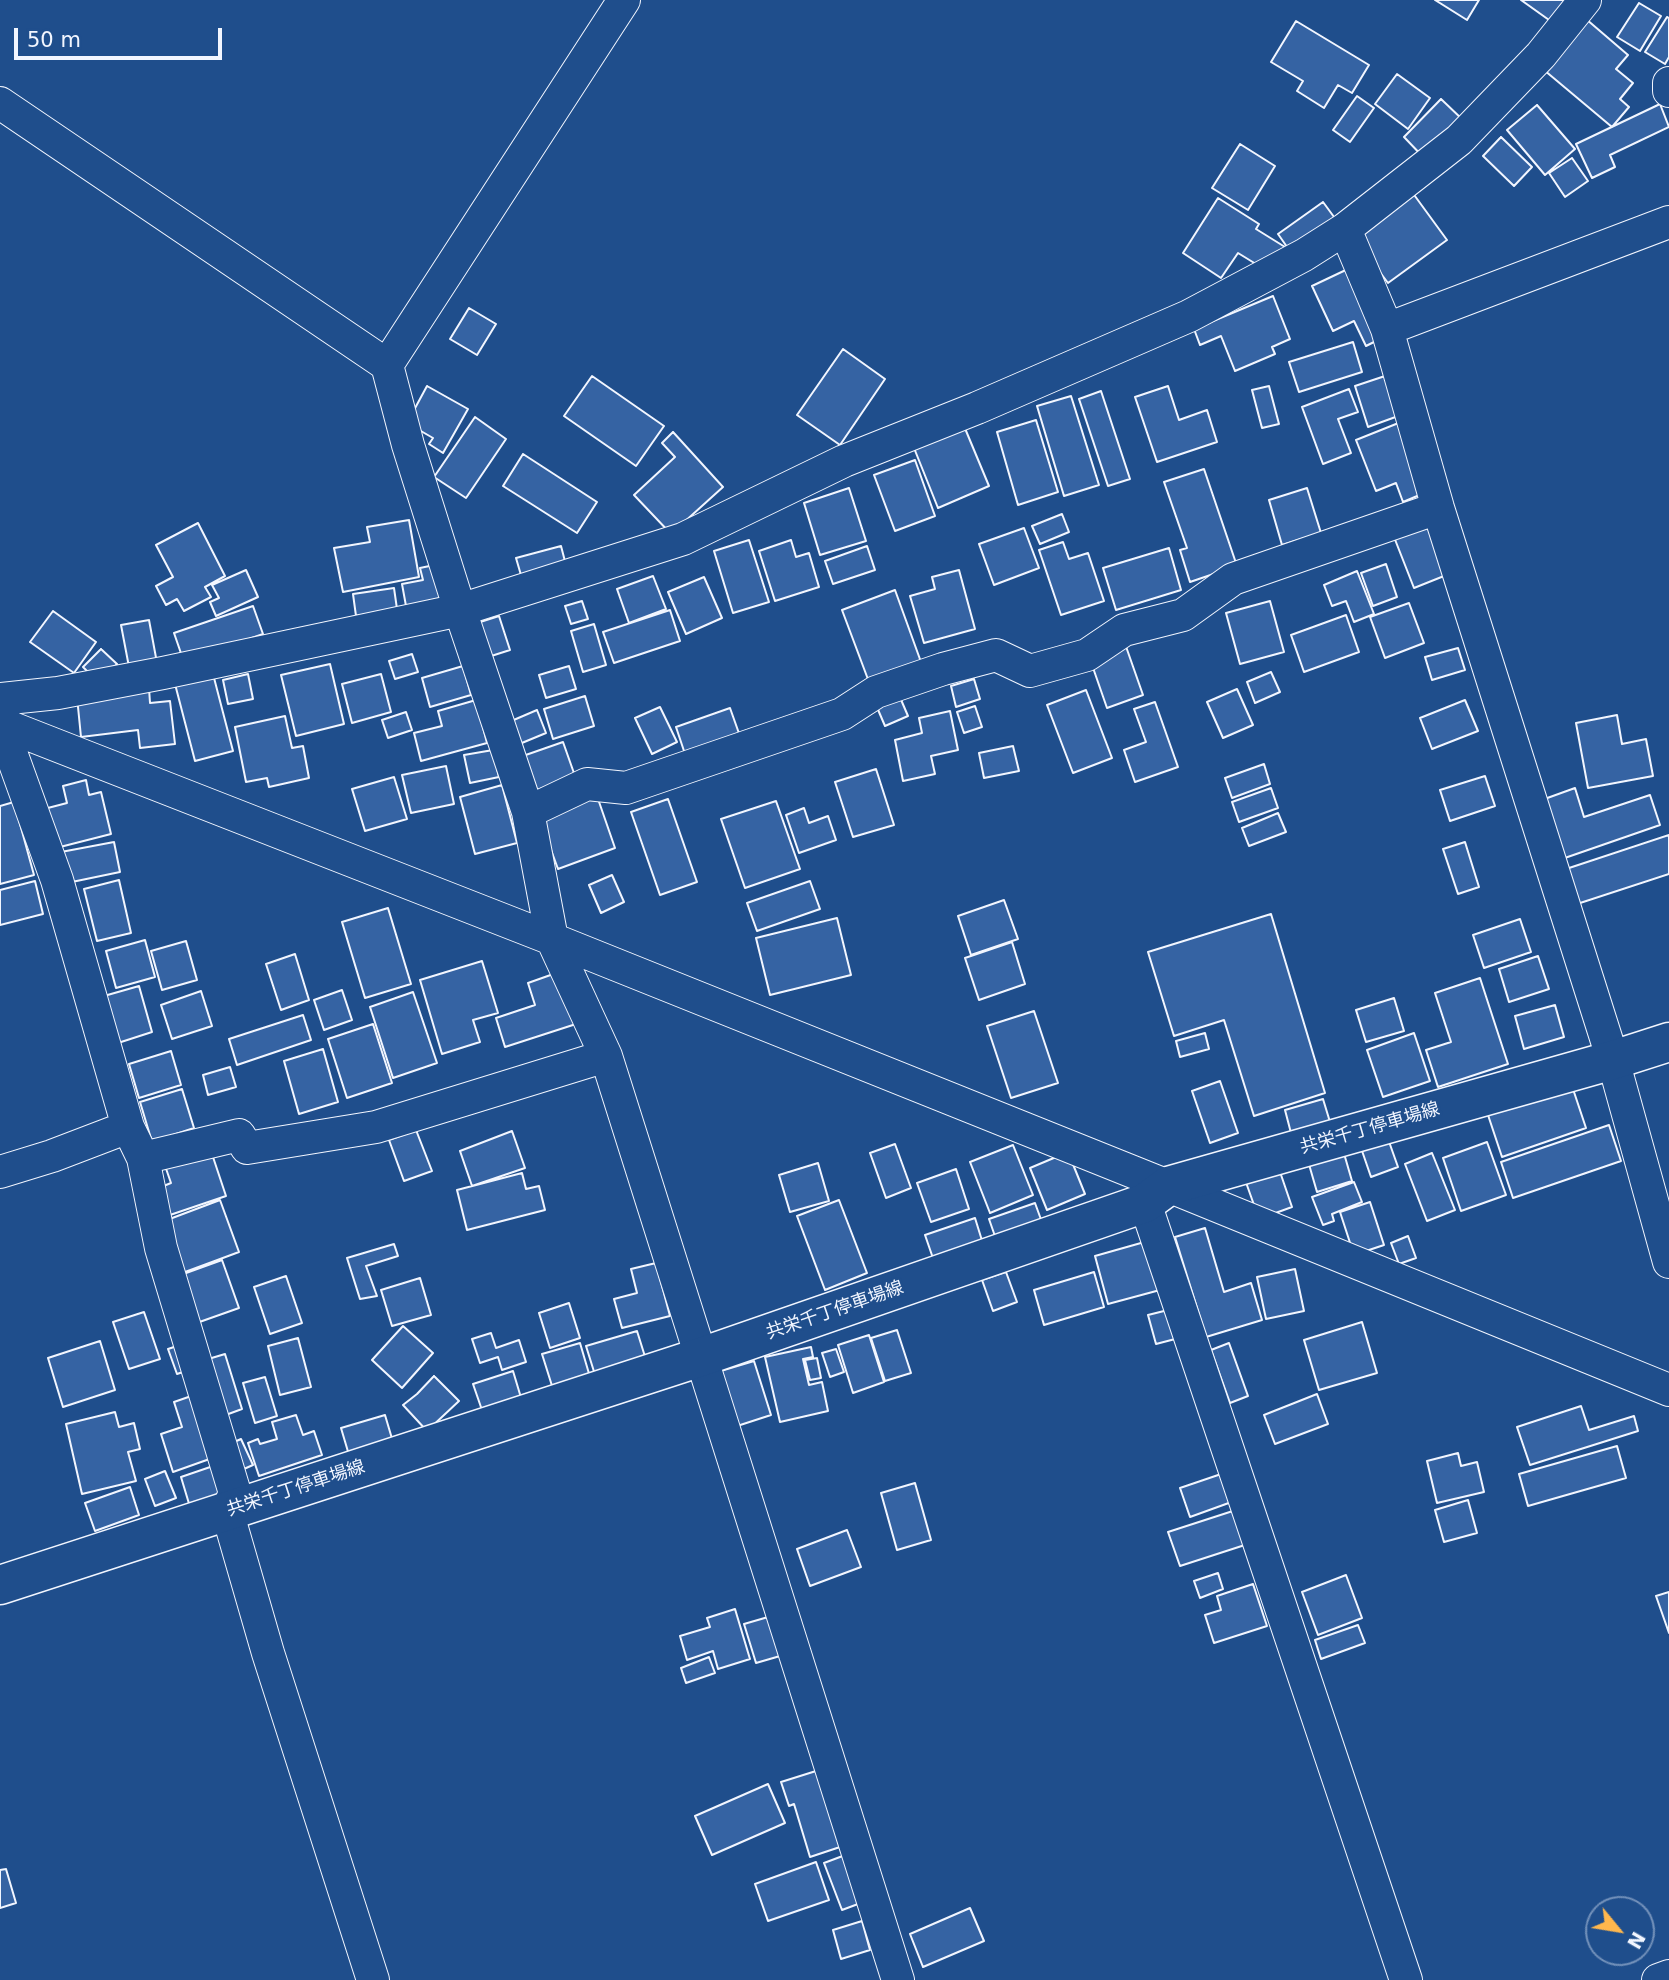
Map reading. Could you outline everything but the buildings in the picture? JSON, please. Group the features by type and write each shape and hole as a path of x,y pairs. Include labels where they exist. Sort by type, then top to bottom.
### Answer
{"main road":[{"name":"共栄千丁停車場線","path":"0,1585 701,1357 1157,1194 1669,1042"}],"street":[{"path":"387,365 624,0"},
{"path":"1,715 58,693 460,610 683,538 844,461 977,408 1189,316 1304,255 1345,229 1459,140 1541,55 1585,0"},
{"path":"1669,83 1669,91"},
{"path":"0,103 387,365 408,444 460,610 528,812 552,939 606,1056 898,1980"},
{"path":"1387,329 1669,222"},
{"path":"1345,229 1387,329 1438,508 1614,1060 1669,1262"},
{"path":"528,812 587,784 626,788 842,714 876,692 943,669 996,655 1030,671 1087,655 1124,630 1183,615 1233,579 1438,508"},
{"path":"1,715 552,939 1157,1194 1669,1390"},
{"path":"1,715 57,880 126,1121 143,1158 160,1248 236,1493 227,1511 272,1667 373,1980"},
{"path":"143,1158 239,1135 247,1148 376,1127 606,1056"},
{"path":"0,1155 126,1121"},
{"path":"0,1172 52,1156 126,1121"},
{"path":"1157,1194 1406,1980"},
{"path":"1658,1980 1669,1976"}]}
